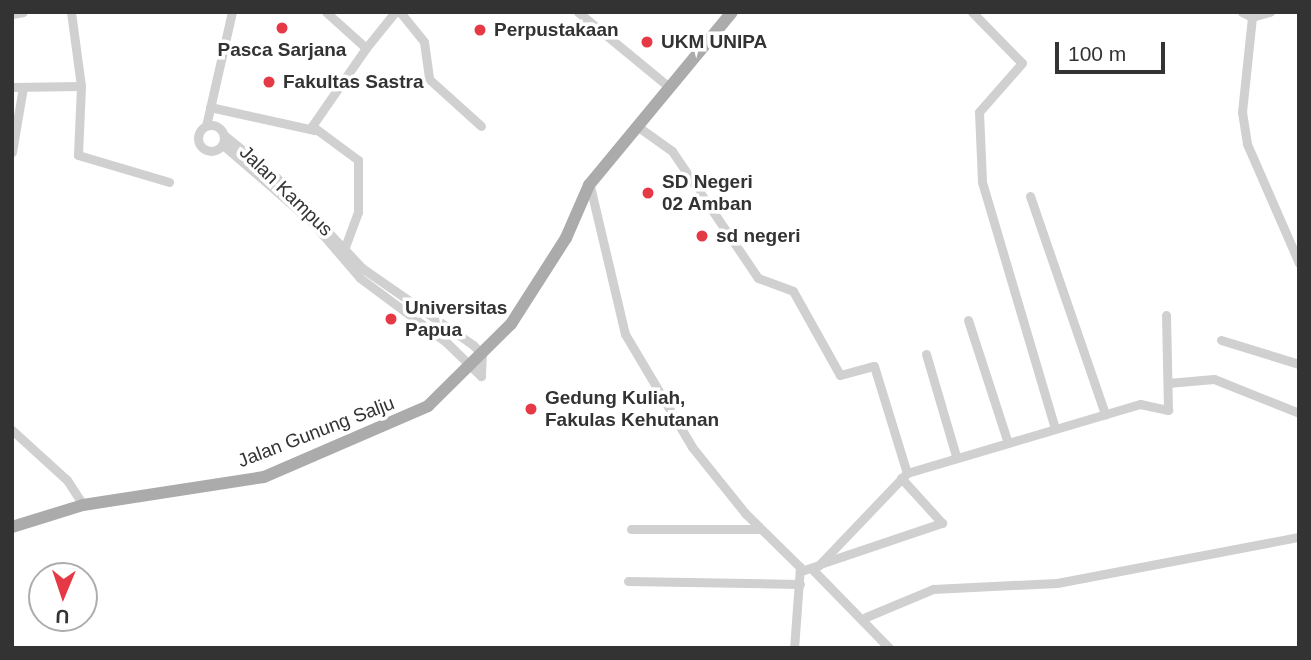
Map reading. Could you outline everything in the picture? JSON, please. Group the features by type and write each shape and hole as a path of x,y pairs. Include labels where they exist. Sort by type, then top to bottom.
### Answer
{"main road":[{"name":"Jalan Gunung Salju","path":"12,527 83,505 264,477 409,418 482,355 544,276 589,185 732,12"}],"street":[{"path":"12,14 23,12"},
{"path":"71,12 82,86 78,155 169,182"},
{"name":"Jalan Kampus","path":"224,140 212,151 201,146 198,137 206,126 232,12"},
{"path":"326,12 366,48"},
{"path":"314,130 314,116 366,48 398,12 424,42 429,79 481,126"},
{"path":"578,12 669,87"},
{"path":"972,12 1022,63 979,111 982,182 1055,428"},
{"path":"1242,12 1252,17 1270,12"},
{"path":"1252,17 1242,112 1247,144 1299,263"},
{"path":"12,152 18,87 82,86"},
{"name":"Jalan Kampus","path":"210,107 314,130 349,148 358,160 351,230 343,253"},
{"name":"Jalan Kampus","path":"206,126 260,167 343,253 471,367"},
{"path":"637,126 672,151 758,278 793,291 841,375 874,366 904,476 942,523 801,571"},
{"path":"589,185 625,334 692,447 760,529 801,571 794,648"},
{"path":"1030,196 1105,414"},
{"path":"331,239 351,230"},
{"name":"Jalan Kampus","path":"343,253 482,355"},
{"path":"816,568 904,476 1007,440 1143,404 1168,410 1166,315"},
{"path":"968,320 1007,440"},
{"path":"1222,340 1299,364"},
{"path":"926,354 956,456"},
{"path":"1168,383 1214,379 1299,413"},
{"path":"12,430 67,480 83,505"},
{"path":"631,529 760,529"},
{"path":"866,617 933,589 1074,580 1299,537"},
{"path":"816,568 866,617 890,648"},
{"path":"628,581 800,584"}],"place":[{"name":"Pasca Sarjana","path":"282,28"},
{"name":"Perpustakaan","path":"480,30"},
{"name":"UKM UNIPA","path":"647,42"},
{"name":"Fakultas Sastra","path":"269,82"},
{"name":"SD Negeri 02 Amban","path":"648,193"},
{"name":"sd negeri","path":"702,236"},
{"name":"Universitas Papua","path":"391,319"},
{"name":"Gedung Kuliah, Fakulas Kehutanan","path":"531,409"}]}
